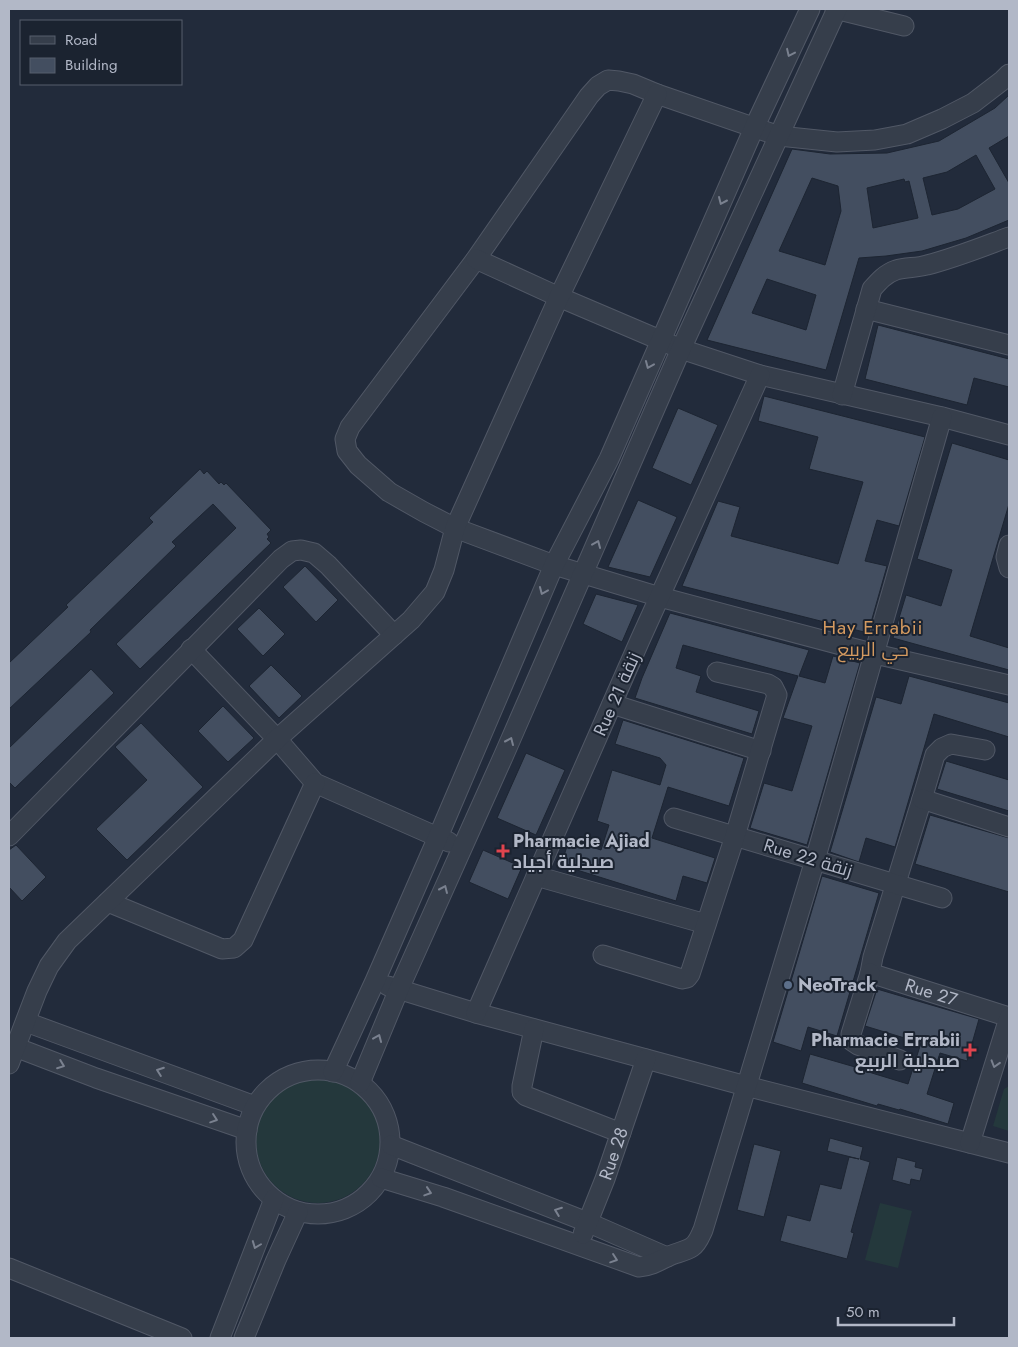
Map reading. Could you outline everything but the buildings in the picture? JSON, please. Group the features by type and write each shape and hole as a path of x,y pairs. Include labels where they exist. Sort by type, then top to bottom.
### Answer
{"street":[{"path":"333,1072 375,982 554,565 609,460 754,128 810,9"},
{"path":"360,1083 399,989 463,848 681,349 836,9 904,26"},
{"path":"1009,74 973,103 942,119 906,134 874,140 836,142 779,136 633,84 608,80 598,86 583,104 476,259 350,427 345,439 347,451 358,466 388,492 455,528 554,565 660,597 874,654 1009,686"},
{"path":"246,1130 96,1078 12,1056 49,966 66,941 277,739 411,620 435,592 444,570 455,528 559,298 657,94"},
{"path":"842,395 872,289 880,278 896,270 925,266 971,252 1009,237"},
{"path":"476,259 559,298 681,349 760,375 942,417 1009,436"},
{"path":"866,309 1009,345"},
{"name":"Rue 21 زنقة","path":"476,1014 612,704 760,375"},
{"path":"381,1178 443,1197 639,1267 654,1264 691,1247 698,1241 703,1230 815,860 942,417"},
{"path":"1009,545 1006,557 1009,568"},
{"path":"9,836 191,649 281,559 292,551 301,550 314,553 328,565 394,635"},
{"path":"191,649 277,739 315,783 463,848"},
{"path":"603,955 678,978 687,978 690,974 735,836 777,695 774,687 768,684 717,672"},
{"path":"612,704 761,750"},
{"path":"900,1060 858,1046 852,1041 851,1034 934,755 942,748 951,744 985,750"},
{"path":"108,902 222,949 234,948 243,940 315,783"},
{"path":"922,798 1009,827"},
{"name":"Rue 22 زنقة","path":"674,818 942,898"},
{"path":"536,876 706,924"},
{"name":"Rue 27","path":"871,965 1009,1017"},
{"path":"375,982 476,1014 746,1086 1009,1153"},
{"path":"970,1143 1009,1017"},
{"path":"26,1022 255,1106"},
{"path":"534,1029 522,1092 526,1096 621,1133"},
{"name":"Rue 28","path":"579,1247 587,1222 605,1180 646,1059"},
{"path":"313,1070 333,1072 347,1076 360,1083 372,1094 385,1114 389,1129 391,1145 388,1162 377,1185 365,1198 350,1207 333,1213 307,1214 298,1212 274,1199 261,1187 249,1164 246,1130 255,1106 268,1090 293,1074 313,1070"},
{"path":"391,1145 587,1222 668,1257"},
{"path":"220,1338 274,1199"},
{"path":"244,1338 298,1212"},
{"path":"9,1268 182,1338"}],"green space":[{"path":"318,1079 342,1084 362,1097 375,1117 380,1141 375,1165 362,1185 342,1198 318,1203 294,1198 274,1185 261,1165 256,1141 261,1117 274,1097 294,1084"},
{"path":"1009,1086 1009,1131 993,1126 1004,1089"},
{"path":"880,1203 912,1211 898,1268 865,1260"}],"place":[{"name":"Pharmacie Ajiad صيدلية أجياد","path":"503,851"},
{"name":"NeoTrack","path":"788,985"},
{"name":"Pharmacie Errabii صيدلية الربيع","path":"970,1050"}],"district":[{"name":"Hay Errabii حي الربيع","path":"873,638"}]}
